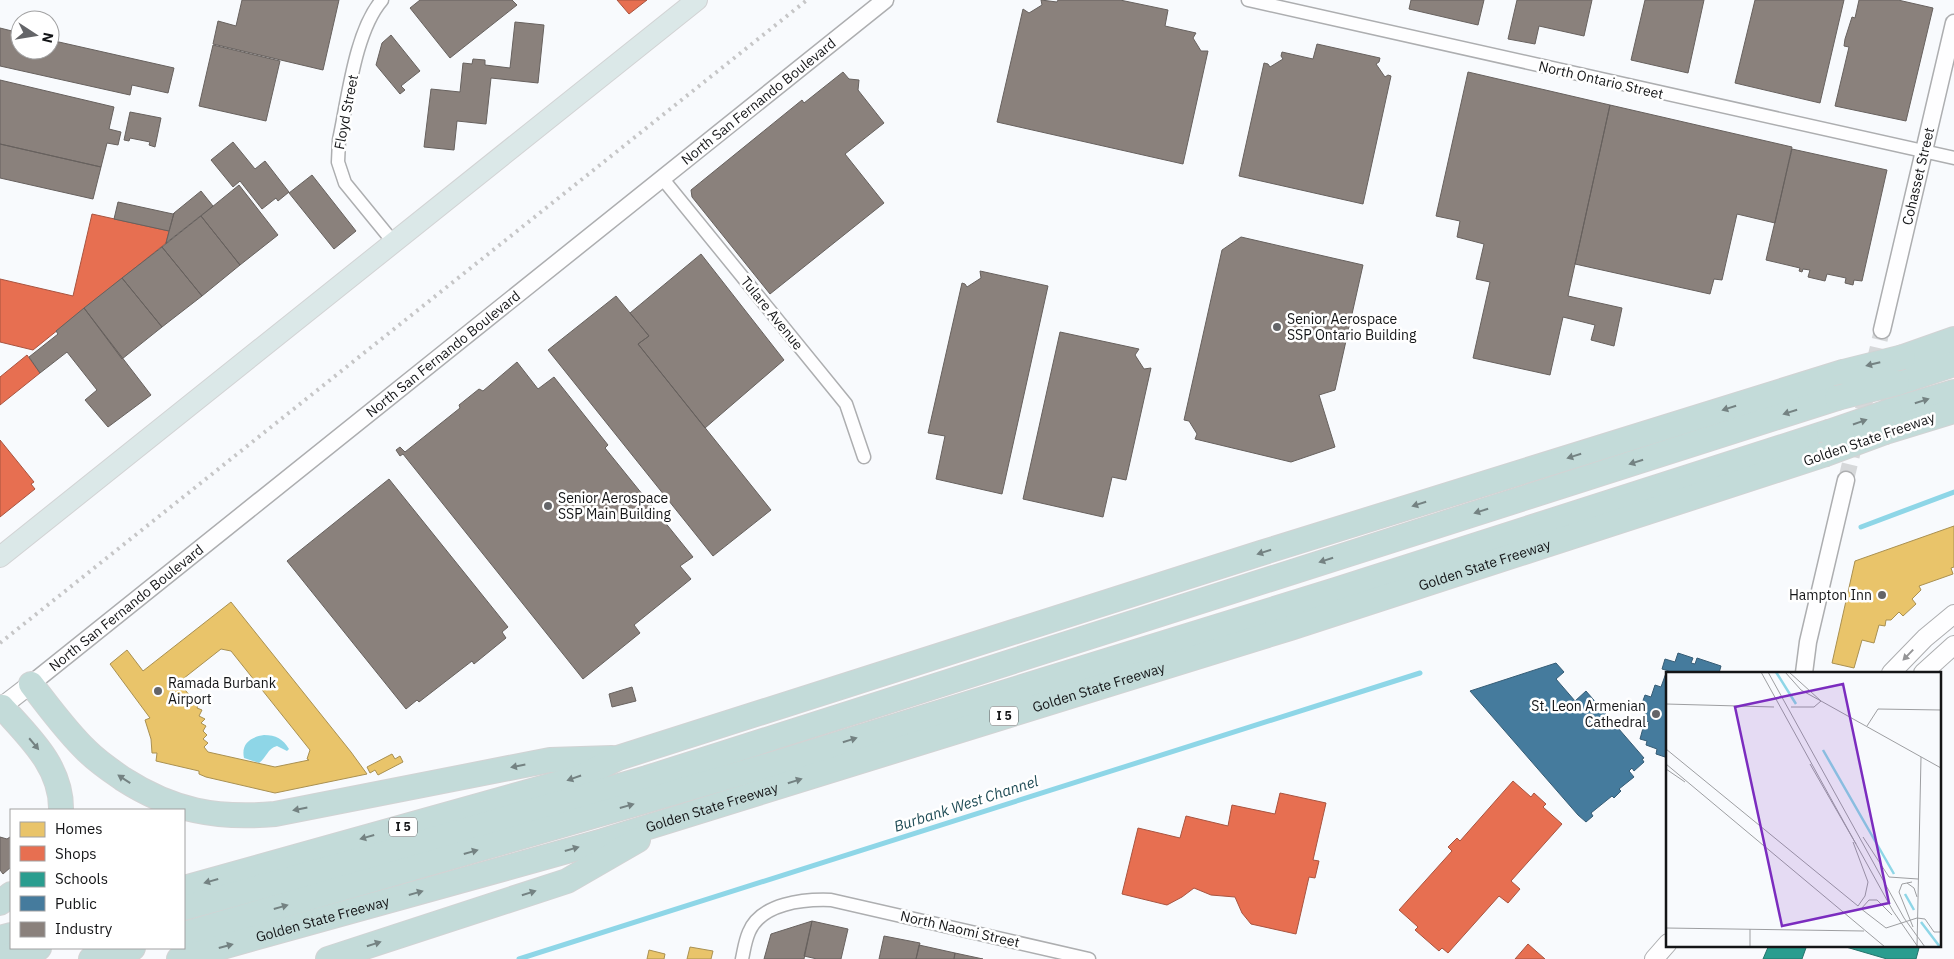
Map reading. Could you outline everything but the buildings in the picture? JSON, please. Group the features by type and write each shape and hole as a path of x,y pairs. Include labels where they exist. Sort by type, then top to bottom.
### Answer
{"highway":[{"name":"I 5","path":"185,888 578,778 618,758 1261,553 1843,372 1903,357 1954,339"},
{"path":"185,908 638,781 1837,398 1897,383 1954,364"},
{"path":"185,934 782,761 1336,590 1828,432 1888,422 1954,392"},
{"name":"Golden State Freeway","path":"179,959 594,844 1356,607 1823,455 1888,422 1954,411"},
{"path":"31,684 70,734 102,765 137,788 167,803 197,812 221,816 247,817 275,814 550,760 618,758"},
{"path":"1,708 38,748 53,770 62,796 61,809"},
{"path":"328,959 567,881 682,816"},
{"path":"0,903 10,895"},
{"path":"0,958 35,949"},
{"path":"91,959 129,949"}],"main road":[{"path":"0,557 697,0"},
{"path":"1892,672 1926,638 1954,614"},
{"path":"1925,672 1954,645"},
{"name":"North San Fernando Boulevard","path":"1,708 31,684"},
{"path":"1654,959 1666,945"}],"street":[{"name":"Floyd Street","path":"382,0 371,16 360,41 339,140 338,162 346,183 394,242"},
{"name":"North San Fernando Boulevard","path":"31,684 885,0"},
{"name":"North Ontario Street","path":"1248,0 1954,158"},
{"name":"Cohasset Street","path":"1882,330 1954,23"},
{"name":"Tulare Avenue","path":"662,178 846,404 864,457"},
{"path":"1804,672 1808,642 1846,480"},
{"name":"North Naomi Street","path":"742,959 749,932 758,918 770,910 803,901 831,900 1089,959"}],"water":[{"path":"264,735 279,738 289,749 287,751 277,746 274,747 259,763 244,758 245,745 251,739"}],"waterway":[{"name":"Burbank West Channel","path":"1861,527 1954,492"},
{"name":"Burbank West Channel","path":"519,959 1420,673"}],"tunnel":[{"path":"1846,480 1882,330"}],"railway":[{"path":"0,643 807,0"}],"place":[{"name":"Senior Aerospace SSP Ontario Building","path":"1277,327"},
{"name":"Senior Aerospace SSP Main Building","path":"548,506"},
{"name":"Hampton Inn","path":"1882,595"},
{"name":"Ramada Burbank Airport","path":"158,691"},
{"name":"St. Leon Armenian Cathedral","path":"1656,714"}]}
